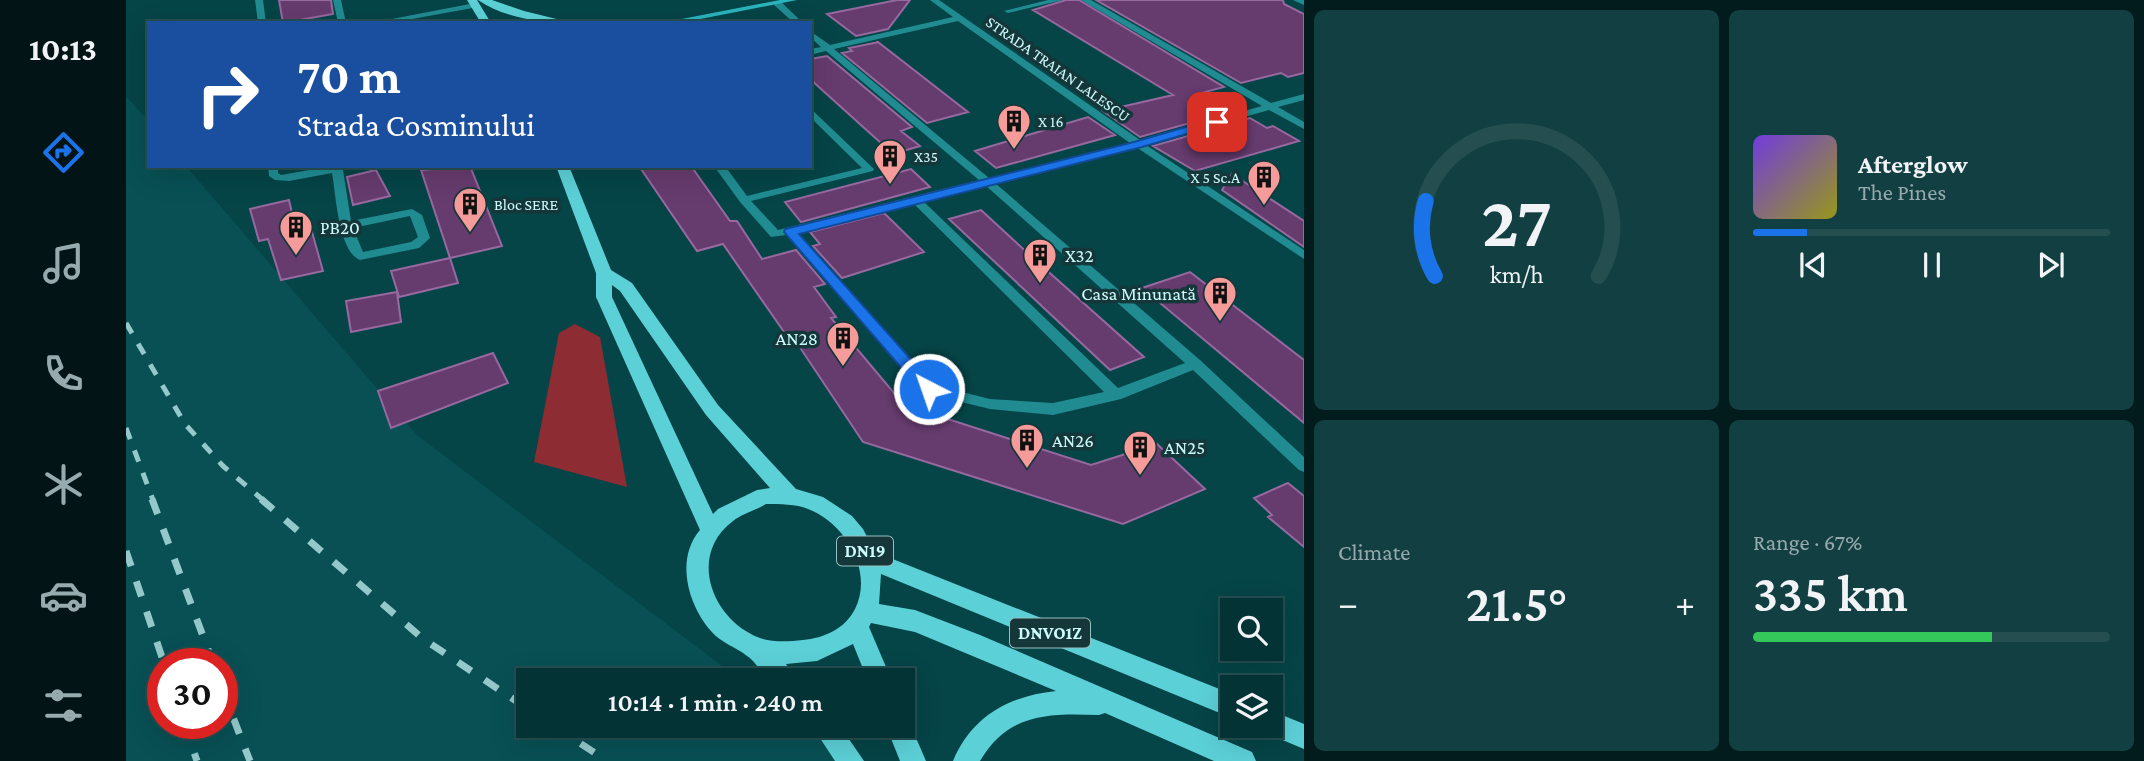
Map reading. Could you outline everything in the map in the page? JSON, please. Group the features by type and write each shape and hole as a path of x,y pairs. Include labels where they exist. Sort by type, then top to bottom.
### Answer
{"main road":[{"path":"676,21 793,0"},
{"path":"477,2 485,21"},
{"path":"477,2 558,21"},
{"name":"DN19","path":"563,168 604,273 604,297 710,529"},
{"name":"DN19","path":"604,273 625,288 712,410 790,496"},
{"name":"DN19","path":"756,649 798,655 828,646 862,619 872,587 869,559 857,534 839,516 816,503 790,496 764,496 739,504 719,517 704,536 696,561 697,587 708,613 728,634 756,649 773,668"},
{"name":"DNVO1Z","path":"869,559 987,609 1141,667 1220,701"},
{"path":"862,619 876,668"},
{"name":"DNVO1Z","path":"862,619 915,621 980,646 1243,761"},
{"path":"966,761 971,750 990,727 1012,712 1054,701 1110,704"},
{"path":"1283,728 1304,737"},
{"path":"833,738 851,761"},
{"path":"903,738 913,761"}],"street":[{"path":"259,0 262,21"},
{"path":"337,0 342,21"},
{"name":"STRADA TRAIAN LALESCU","path":"934,0 1138,144 1304,255"},
{"path":"1008,11 1059,0"},
{"path":"1085,0 1304,126"},
{"path":"1297,0 1304,3"},
{"path":"385,21 477,2"},
{"path":"776,3 797,21"},
{"path":"812,52 959,18"},
{"path":"812,35 988,182 1195,364 1304,466"},
{"path":"720,168 744,200 775,234 917,201 1138,144 1304,97"},
{"path":"744,200 869,169 812,113"},
{"path":"273,168 273,174 289,178 338,168"},
{"path":"343,168 348,225 355,251 360,256 415,246 424,238 416,215 412,212 348,225"},
{"path":"917,201 1116,395"},
{"path":"790,232 929,389 990,404 1053,409 1116,395 1195,364"}],"shaded area":[{"path":"126,96 147,120 147,168 188,168 417,435 725,668 516,668 516,738 818,738 848,761 126,761"},
{"path":"575,324 600,337 627,487 534,462 559,333"}],"building":[{"path":"279,0 331,0 333,14 283,21"},
{"path":"897,0 910,0 888,29 856,36 827,14"},
{"path":"1066,0 1079,0 1224,87 1205,92 1237,110 1140,137 1103,111 1173,95 1033,10"},
{"path":"1096,0 1283,0 1284,4 1304,14 1304,73 1288,77 1281,73 1241,83"},
{"path":"878,42 968,112 927,123 842,53 852,51 849,48"},
{"path":"827,56 912,127 901,131 920,146 893,154 812,81 812,59"},
{"path":"1088,117 1115,135 996,168 975,151"},
{"path":"1250,118 1267,128 1273,126 1299,141 1195,171 1153,146"},
{"path":"471,168 502,246 450,258 421,170"},
{"path":"640,168 692,168 730,221 737,221 762,259 796,250 825,284 814,287 836,317 831,318 904,405 1091,465 1157,444 1205,489 1123,524 863,442 789,331 784,332 723,244 697,251"},
{"path":"911,169 930,187 801,222 785,202"},
{"path":"376,170 390,196 353,205 347,177"},
{"name":"X 5 Sc.A","path":"1232,174 1304,221 1304,247 1222,190"},
{"path":"289,200 297,236 312,232 323,271 281,280 268,239 259,241 250,209"},
{"path":"981,210 1144,357 1110,370 949,219"},
{"path":"884,213 924,252 842,278 813,246 820,244 810,232"},
{"path":"450,258 458,283 399,297 391,271"},
{"name":"Casa Minunată","path":"1190,272 1304,360 1304,423 1142,288"},
{"path":"397,292 401,322 351,332 346,301"},
{"path":"493,353 508,383 391,428 378,391"},
{"path":"1288,483 1304,496 1304,547 1268,517 1272,515 1254,498"}],"railway":[{"path":"126,323 185,424 223,466 263,500"},
{"path":"126,428 153,500"},
{"path":"152,499 207,648"},
{"path":"261,499 422,638 516,701"},
{"path":"126,551 159,648"},
{"path":"238,730 250,761"},
{"path":"572,738 607,761"},
{"path":"189,739 197,761"}],"place":[{"name":"X 16","path":"1014,151"},
{"name":"X35","path":"890,186"},
{"name":"X 5 Sc.A","path":"1264,207"},
{"name":"Bloc SERE","path":"470,234"},
{"name":"PB20","path":"296,257"},
{"name":"X32","path":"1040,285"},
{"name":"Casa Minunată","path":"1220,323"},
{"name":"AN28","path":"843,368"},
{"name":"AN26","path":"1027,470"},
{"name":"AN25","path":"1140,477"}],"route":[{"path":"929,389 790,232 1217,122"}]}
